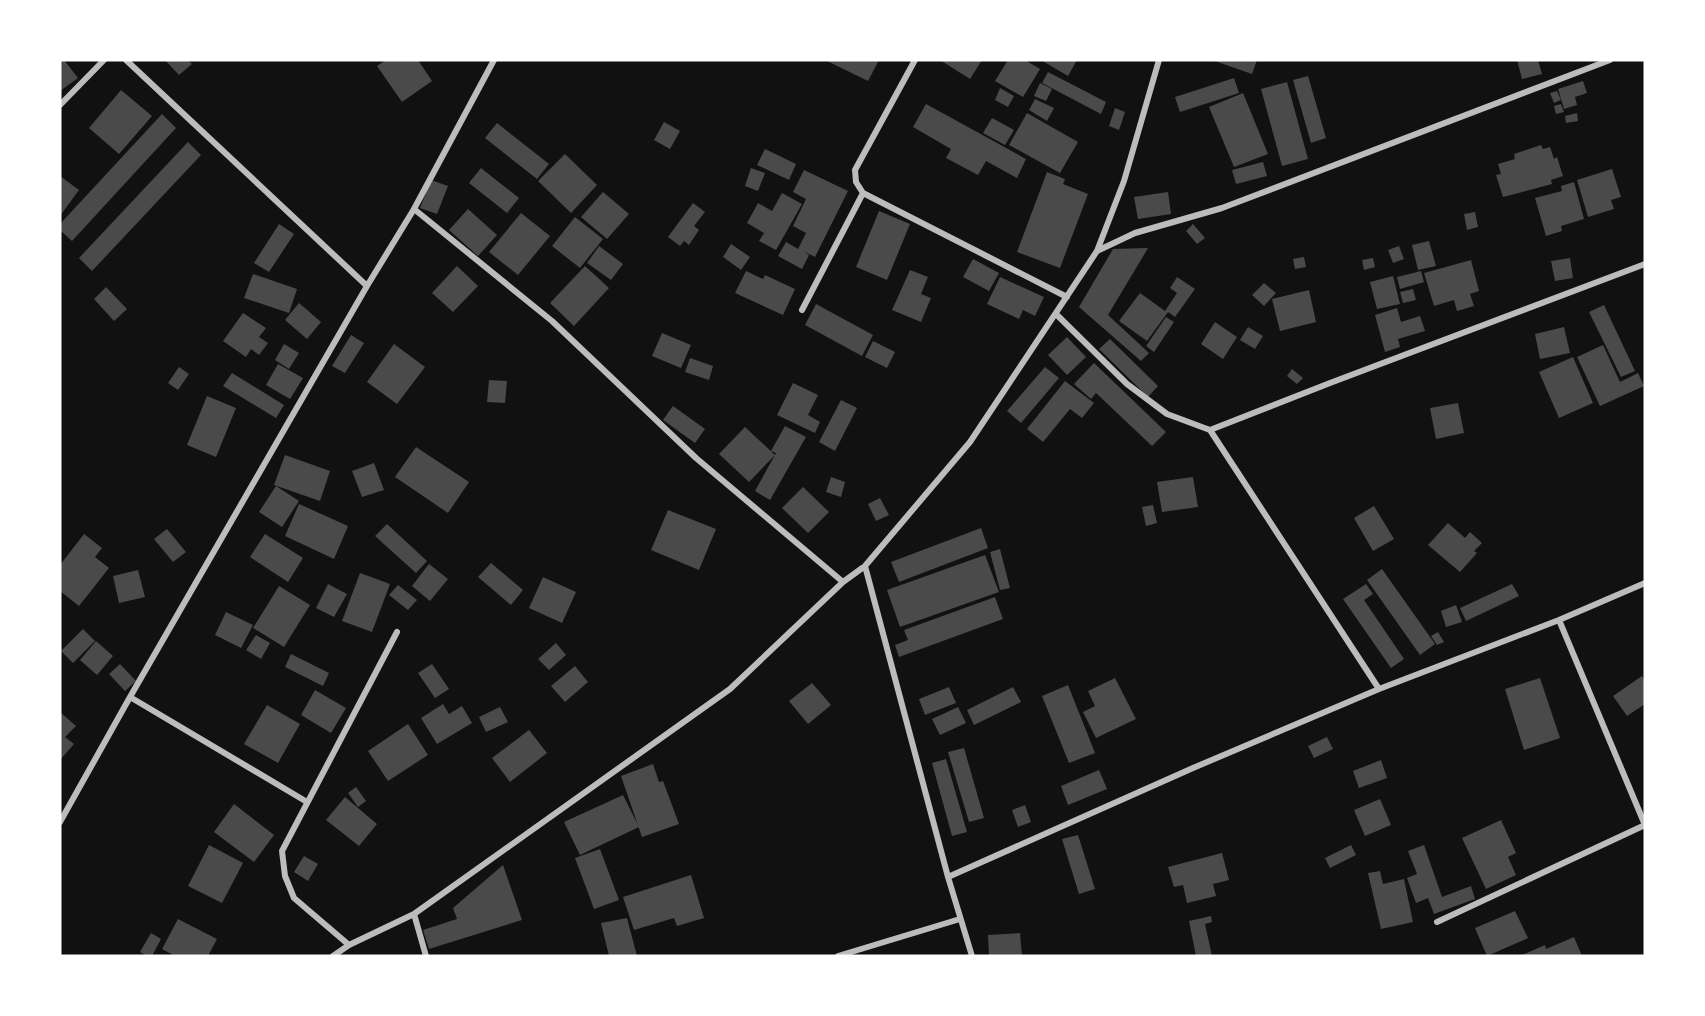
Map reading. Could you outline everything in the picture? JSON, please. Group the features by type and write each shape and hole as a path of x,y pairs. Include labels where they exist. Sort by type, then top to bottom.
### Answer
{"street":[{"path":"60,105 104,60"},
{"path":"126,60 367,286"},
{"path":"60,822 367,286 414,209 494,60"},
{"path":"915,60 855,170 856,182 863,193 1067,297"},
{"path":"333,956 349,945 414,914 730,689 843,582 865,566 969,442 1097,251 1124,181 1159,60"},
{"path":"1097,251 1135,233 1222,208 1610,60"},
{"path":"802,310 863,193"},
{"path":"414,209 552,321 696,458 843,582"},
{"path":"1210,430 1645,264"},
{"path":"1056,314 1127,384 1167,414 1210,430 1379,689"},
{"path":"865,566 948,877 972,956"},
{"path":"948,877 1119,800 1379,689 1559,620 1645,583"},
{"path":"1437,922 1645,825 1559,620"},
{"path":"349,945 294,898 285,876 282,851 398,632"},
{"path":"130,697 307,802"},
{"path":"414,914 426,956"},
{"path":"838,956 960,919"}],"building":[{"path":"60,60 64,60 78,78 60,91"},
{"path":"165,60 188,60 192,64 179,75"},
{"path":"386,60 418,60 432,81 402,102 377,66"},
{"path":"825,60 879,60 868,81"},
{"path":"940,60 982,60 970,79"},
{"path":"1008,60 1025,60 1040,69 1023,97 995,81"},
{"path":"1041,60 1077,60 1068,76"},
{"path":"1212,60 1257,60 1252,74"},
{"path":"1517,60 1538,60 1542,74 1522,79"},
{"path":"1048,72 1106,102 1101,114 1042,83"},
{"path":"1308,76 1326,138 1311,143 1293,80"},
{"path":"1234,78 1239,93 1180,112 1175,97"},
{"path":"1583,81 1587,93 1575,97 1577,105 1564,109 1558,89"},
{"path":"1287,82 1308,159 1282,166 1261,89"},
{"path":"1040,83 1052,89 1046,101 1034,96"},
{"path":"1000,88 1014,96 1008,107 995,100"},
{"path":"121,90 152,116 119,154 89,128"},
{"path":"1557,91 1561,100 1554,103 1550,93"},
{"path":"1243,93 1268,154 1234,167 1209,107"},
{"path":"1035,99 1054,108 1047,121 1029,110"},
{"path":"926,104 1026,159 1017,178 986,161 978,175 946,158 951,149 913,127"},
{"path":"1561,104 1564,112 1556,114 1554,106"},
{"path":"1115,108 1125,112 1119,130 1109,126"},
{"path":"1027,113 1078,142 1060,173 1009,145"},
{"path":"1577,113 1578,121 1566,123 1565,116"},
{"path":"162,114 176,128 72,241 60,230 60,224"},
{"path":"992,118 1014,130 1005,145 983,133"},
{"path":"664,122 680,131 670,149 654,140"},
{"path":"497,123 549,164 537,179 485,138"},
{"path":"188,142 201,155 92,271 79,258"},
{"path":"1541,145 1543,149 1550,147 1554,159 1557,157 1563,176 1551,180 1552,184 1503,197 1496,175 1501,174 1498,164 1515,159 1514,154"},
{"path":"765,149 796,164 789,180 757,165"},
{"path":"565,154 597,185 571,213 538,181"},
{"path":"1263,162 1267,176 1236,184 1232,170"},
{"path":"481,168 519,198 507,213 469,183"},
{"path":"751,168 765,173 758,191 745,186"},
{"path":"1612,169 1621,197 1611,200 1614,209 1588,217 1577,180"},
{"path":"804,170 848,191 815,257 803,251 809,255 802,269 778,256 786,242 798,249 806,233 793,226 806,199 793,192"},
{"path":"1047,172 1065,179 1063,184 1088,194 1060,268 1017,252"},
{"path":"60,176 79,190 60,216"},
{"path":"431,180 448,186 437,214 420,208"},
{"path":"1574,182 1584,219 1561,226 1562,231 1546,236 1535,198 1562,191 1561,186"},
{"path":"603,192 629,214 607,239 581,217"},
{"path":"1168,192 1171,214 1138,219 1134,197"},
{"path":"782,193 802,204 776,250 759,241 764,233 747,223 758,203 772,211"},
{"path":"693,203 705,212 694,226 699,230 689,245 684,241 680,246 668,237"},
{"path":"468,209 497,235 478,256 449,230"},
{"path":"879,211 910,224 887,280 856,267"},
{"path":"1475,212 1478,227 1467,230 1464,214"},
{"path":"521,213 550,236 518,275 489,252"},
{"path":"575,217 603,239 580,268 552,246"},
{"path":"279,224 294,234 269,272 254,263"},
{"path":"1193,224 1205,238 1197,244 1186,231"},
{"path":"1429,241 1436,266 1418,270 1412,245"},
{"path":"731,244 750,257 741,270 723,257"},
{"path":"599,246 623,264 611,280 587,263"},
{"path":"1399,246 1404,259 1393,263 1388,250"},
{"path":"1148,248 1108,315 1149,353 1141,361 1079,307 1113,249"},
{"path":"1304,257 1306,267 1295,269 1293,259"},
{"path":"1373,258 1375,267 1364,270 1362,260"},
{"path":"1570,258 1573,278 1555,281 1551,261"},
{"path":"973,259 999,273 989,291 963,277"},
{"path":"1471,260 1479,291 1470,294 1474,306 1457,311 1454,300 1434,306 1424,273"},
{"path":"457,266 478,286 453,312 432,293"},
{"path":"585,266 609,288 574,326 550,303"},
{"path":"910,270 928,277 921,294 931,298 921,322 892,310"},
{"path":"746,271 763,279 765,275 795,289 783,315 735,293"},
{"path":"1421,271 1424,282 1400,289 1397,277"},
{"path":"253,274 297,289 289,313 244,298"},
{"path":"1393,276 1400,304 1377,309 1370,282"},
{"path":"1000,277 1044,297 1035,316 1023,310 1019,319 987,304"},
{"path":"1177,277 1195,289 1175,317 1168,312 1147,341 1119,321 1140,293 1165,311 1177,293 1170,288"},
{"path":"1264,283 1276,293 1264,306 1252,295"},
{"path":"106,287 127,309 114,321 94,299"},
{"path":"1413,289 1416,300 1403,303 1400,292"},
{"path":"1309,290 1316,322 1280,331 1272,299"},
{"path":"299,303 321,322 307,339 285,320"},
{"path":"816,304 873,335 862,356 805,325"},
{"path":"1604,305 1635,371 1621,377 1589,312"},
{"path":"1397,308 1401,322 1420,316 1425,331 1398,339 1400,347 1385,352 1375,315"},
{"path":"243,313 266,328 259,337 268,343 259,355 251,349 246,357 223,341"},
{"path":"1166,317 1174,322 1154,352 1146,346"},
{"path":"1215,322 1237,337 1223,359 1201,344"},
{"path":"1248,327 1263,336 1255,349 1240,340"},
{"path":"1564,327 1570,353 1540,359 1535,334"},
{"path":"662,333 691,345 681,368 652,356"},
{"path":"351,335 364,343 345,373 332,366"},
{"path":"1067,337 1086,357 1067,375 1048,355"},
{"path":"1110,339 1158,386 1148,397 1099,349"},
{"path":"873,341 895,352 887,368 865,357"},
{"path":"284,344 299,353 289,369 275,360"},
{"path":"394,344 425,367 397,404 367,382"},
{"path":"1603,345 1620,382 1638,373 1644,386 1600,406 1577,357"},
{"path":"1573,357 1593,403 1559,418 1539,372"},
{"path":"690,358 713,366 709,380 685,372"},
{"path":"1094,363 1166,432 1152,446 1096,393 1091,399 1074,384"},
{"path":"278,364 303,378 290,399 266,385"},
{"path":"179,367 189,374 178,390 168,383"},
{"path":"1045,367 1059,378 1021,423 1007,411"},
{"path":"1292,369 1303,378 1297,384 1287,376"},
{"path":"232,373 284,405 276,418 223,386"},
{"path":"489,380 507,381 505,403 487,402"},
{"path":"1065,381 1094,403 1082,418 1070,409 1043,442 1027,429"},
{"path":"793,383 818,395 808,415 820,422 815,433 777,415"},
{"path":"207,396 236,408 216,457 187,445"},
{"path":"841,400 857,408 835,451 819,442"},
{"path":"1458,403 1464,433 1436,439 1430,408"},
{"path":"673,406 705,429 695,443 663,420"},
{"path":"785,426 806,437 770,500 755,491 776,453 771,451"},
{"path":"745,427 775,455 749,482 719,454"},
{"path":"416,447 469,482 448,513 395,477"},
{"path":"285,455 330,471 320,501 274,485"},
{"path":"374,463 384,490 362,497 352,471"},
{"path":"831,477 845,482 841,497 826,492"},
{"path":"1193,477 1198,507 1162,512 1157,482"},
{"path":"276,486 299,501 282,527 259,512"},
{"path":"803,487 829,512 808,533 782,508"},
{"path":"880,498 889,515 876,521 868,504"},
{"path":"299,504 348,526 334,559 285,536"},
{"path":"1153,505 1157,523 1146,526 1142,507"},
{"path":"1374,506 1394,539 1373,551 1354,518"},
{"path":"668,510 716,529 699,570 651,550"},
{"path":"1448,523 1465,538 1470,532 1482,543 1474,551 1477,553 1460,572 1428,545"},
{"path":"387,524 427,561 416,573 375,536"},
{"path":"981,528 988,548 899,582 891,562"},
{"path":"167,529 186,552 173,562 154,539"},
{"path":"84,534 102,548 95,557 109,568 79,606 60,591 60,565"},
{"path":"265,534 303,558 288,582 250,557"},
{"path":"1000,549 1010,588 1000,590 990,552"},
{"path":"985,555 999,592 900,627 887,590"},
{"path":"491,563 523,590 511,605 478,577"},
{"path":"429,564 448,579 430,601 412,586"},
{"path":"1382,569 1435,644 1420,655 1367,580"},
{"path":"138,570 145,597 119,603 113,576"},
{"path":"360,573 390,584 372,632 342,621"},
{"path":"543,577 576,592 562,623 529,608"},
{"path":"328,584 347,594 334,617 316,608"},
{"path":"1366,584 1373,594 1364,600 1404,659 1391,668 1343,599"},
{"path":"1512,584 1519,596 1466,621 1460,608"},
{"path":"398,585 417,600 408,610 389,595"},
{"path":"279,586 310,605 284,647 253,628"},
{"path":"995,597 1003,619 899,657 895,645 908,640 904,630"},
{"path":"1456,605 1462,622 1446,627 1441,611"},
{"path":"226,612 253,625 241,648 215,635"},
{"path":"83,629 95,641 73,663 61,651"},
{"path":"1438,632 1444,642 1437,645 1431,636"},
{"path":"256,635 270,643 261,659 246,650"},
{"path":"96,641 113,656 97,675 80,660"},
{"path":"556,643 566,655 549,670 538,659"},
{"path":"291,654 329,673 323,686 285,667"},
{"path":"120,664 136,681 125,691 109,674"},
{"path":"432,664 449,689 435,698 418,673"},
{"path":"575,666 588,682 565,702 551,686"},
{"path":"1642,676 1645,681 1645,704 1627,716 1613,696"},
{"path":"1115,678 1136,719 1096,738 1083,712 1095,706 1088,691"},
{"path":"1540,678 1560,738 1524,750 1505,689"},
{"path":"812,683 831,705 808,724 789,701"},
{"path":"1068,685 1095,753 1069,763 1042,696"},
{"path":"949,687 956,703 925,715 919,699"},
{"path":"1013,687 1021,702 974,725 967,710"},
{"path":"315,690 346,708 331,733 301,715"},
{"path":"443,704 449,714 462,706 472,723 437,744 421,718"},
{"path":"267,705 300,724 278,763 244,744"},
{"path":"500,707 508,722 486,732 479,717"},
{"path":"958,707 966,723 940,735 932,719"},
{"path":"60,712 76,726 65,737 74,744 60,760"},
{"path":"408,724 428,755 388,781 368,751"},
{"path":"529,730 547,753 510,782 492,758"},
{"path":"1327,737 1333,749 1314,758 1308,746"},
{"path":"964,748 984,818 969,822 948,752"},
{"path":"946,759 967,832 952,836 932,763"},
{"path":"1381,760 1387,778 1359,788 1353,771"},
{"path":"653,764 659,782 663,781 679,824 642,837 621,776"},
{"path":"1099,770 1107,789 1068,805 1061,786"},
{"path":"356,787 366,801 358,807 348,793"},
{"path":"623,795 639,827 580,855 564,822"},
{"path":"345,797 377,824 359,846 326,820"},
{"path":"1380,799 1391,825 1365,836 1354,810"},
{"path":"234,804 274,835 254,862 214,832"},
{"path":"1025,805 1031,822 1018,827 1012,810"},
{"path":"1501,820 1516,853 1508,857 1516,875 1486,889 1462,838"},
{"path":"1078,835 1095,889 1079,894 1062,839"},
{"path":"209,845 243,863 222,903 188,886"},
{"path":"1351,845 1356,855 1330,868 1325,858"},
{"path":"1424,845 1442,897 1471,886 1475,899 1434,914 1428,898 1416,903 1407,878 1417,874 1408,851"},
{"path":"600,849 619,900 594,909 575,858"},
{"path":"1222,853 1229,880 1213,884 1216,896 1187,903 1183,885 1174,887 1168,867"},
{"path":"304,856 318,864 308,881 294,872"},
{"path":"503,865 522,920 429,949 423,930 457,919 453,908"},
{"path":"1380,871 1383,884 1404,879 1413,922 1381,929 1368,873"},
{"path":"691,875 704,918 677,926 674,918 634,930 623,897"},
{"path":"1515,911 1528,938 1487,956 1475,928"},
{"path":"1211,916 1212,922 1205,924 1212,956 1196,956 1189,921"},
{"path":"627,918 637,956 609,956 601,923"},
{"path":"178,919 217,939 208,956 175,956 162,949"},
{"path":"151,933 161,939 152,956 147,956 140,952"},
{"path":"1020,933 1022,956 989,956 988,935"},
{"path":"1574,937 1582,956 1520,956 1545,945 1546,949"}]}
